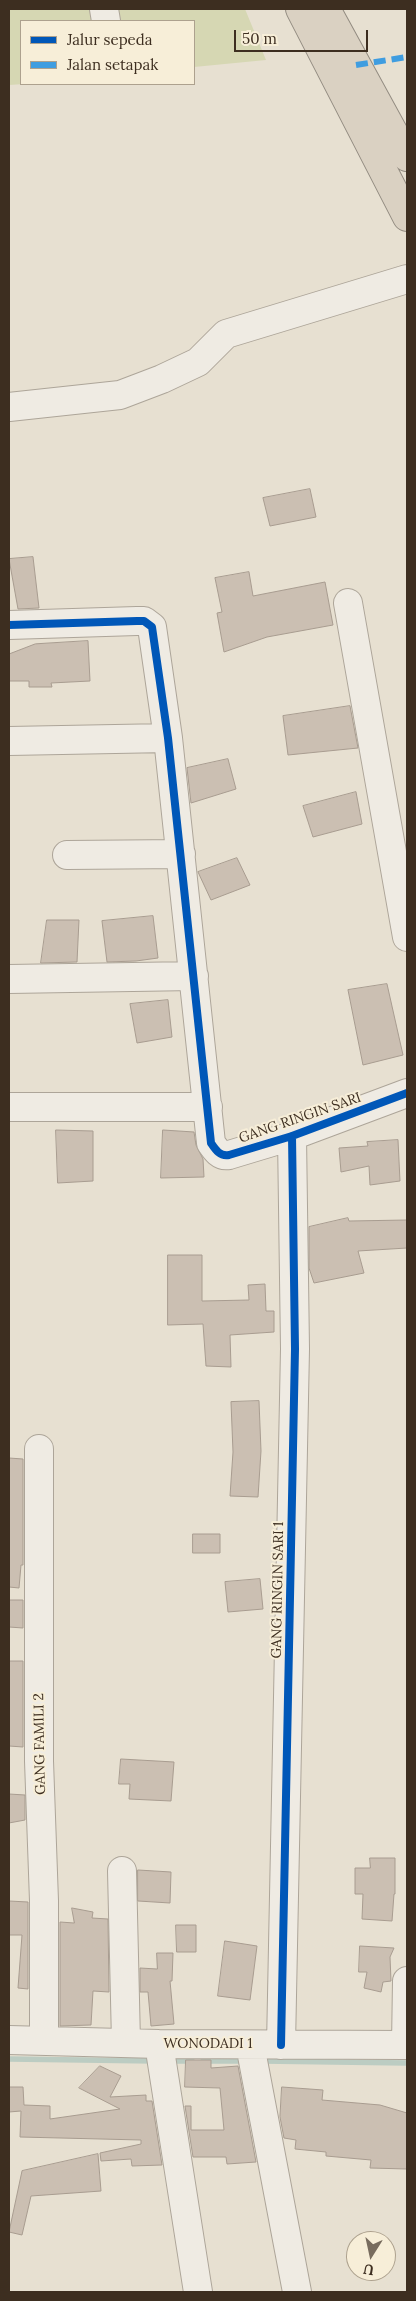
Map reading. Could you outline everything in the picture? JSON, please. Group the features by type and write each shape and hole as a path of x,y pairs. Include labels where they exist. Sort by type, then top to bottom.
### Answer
{"highway":[{"path":"300,9 407,217"},
{"path":"326,9 407,157"}],"street":[{"path":"9,407 120,394 198,362 226,334 407,279"},
{"path":"348,604 407,937"},
{"path":"9,625 144,621 152,628 168,738 208,1107 9,1108"},
{"path":"9,741 168,738"},
{"path":"67,855 181,854"},
{"path":"9,979 194,976"},
{"name":"GANG RINGIN SARI","path":"208,1107 212,1143 216,1150 226,1156 292,1136 407,1093"},
{"name":"GANG RINGIN SARI 1","path":"281,2045 295,1349 292,1136"},
{"name":"GANG FAMILI 2","path":"39,1449 39,1761 44,1901 44,2039"},
{"path":"122,1871 126,2042"},
{"path":"407,1981 407,2045"},
{"name":"WONODADI 1","path":"9,2040 44,2039 126,2042 252,2054 281,2045 407,2045"},
{"path":"159,2045 198,2292"},
{"path":"252,2054 297,2292"}],"green space":[{"path":"9,9 245,9 266,60 195,67 195,20 20,20 20,84 9,85"}],"building":[{"path":"310,489 316,517 270,526 263,498"},
{"path":"33,557 39,608 18,609 9,559"},
{"path":"249,572 253,596 325,582 333,625 267,637 224,652 217,613 222,612 215,578"},
{"path":"88,641 90,681 51,683 52,687 29,687 29,681 9,681 9,654 35,644"},
{"path":"350,706 358,748 288,755 283,716"},
{"path":"228,759 236,789 191,803 187,768"},
{"path":"356,792 362,824 313,837 303,806"},
{"path":"237,858 250,885 211,900 198,872"},
{"path":"153,916 158,958 107,962 102,921"},
{"path":"47,920 79,920 77,962 41,963"},
{"path":"387,984 403,1055 363,1065 348,990"},
{"path":"168,1000 172,1037 137,1043 130,1004"},
{"path":"56,1130 93,1131 93,1181 58,1183"},
{"path":"163,1130 194,1132 196,1145 203,1159 204,1177 161,1178"},
{"path":"398,1140 400,1181 370,1185 369,1166 341,1172 339,1148 368,1146 367,1142"},
{"path":"348,1218 349,1221 407,1220 407,1248 358,1251 364,1273 314,1283 309,1268 309,1227"},
{"path":"168,1255 202,1255 202,1301 249,1300 248,1285 265,1284 266,1311 274,1311 274,1332 230,1335 231,1367 206,1366 203,1324 168,1325"},
{"path":"259,1401 261,1451 258,1497 230,1496 233,1452 231,1402"},
{"path":"9,1458 23,1459 23,1565 21,1565 19,1588 9,1587"},
{"path":"193,1534 220,1534 220,1553 193,1553"},
{"path":"260,1579 263,1609 228,1612 225,1582"},
{"path":"9,1600 23,1600 23,1628 9,1627"},
{"path":"9,1661 23,1661 23,1747 9,1746"},
{"path":"121,1759 174,1762 171,1801 129,1799 130,1784 119,1784"},
{"path":"9,1794 25,1795 25,1820 9,1823"},
{"path":"370,1858 395,1858 395,1894 392,1921 362,1919 363,1894 355,1894 355,1868 370,1868"},
{"path":"138,1870 171,1872 170,1903 138,1901"},
{"path":"9,1901 28,1902 28,1989 18,1988 22,1935 9,1935"},
{"path":"72,1908 93,1912 92,1918 108,1919 109,1992 93,1991 91,2025 60,2026 60,1922 74,1923"},
{"path":"176,1925 196,1925 196,1952 177,1952"},
{"path":"225,1941 257,1946 250,2000 218,1996"},
{"path":"360,1946 394,1948 390,1957 391,1981 383,1982 381,1992 364,1988 367,1972 359,1972"},
{"path":"157,1953 173,1953 172,1981 170,1981 174,2024 151,2026 148,1992 140,1992 140,1968 157,1969"},
{"path":"186,2060 211,2060 211,2068 238,2066 256,2162 227,2164 226,2157 193,2157 185,2106 191,2106 191,2130 224,2130 220,2088 185,2087"},
{"path":"100,2066 121,2076 110,2097 146,2095 146,2101 152,2101 162,2165 132,2166 131,2159 101,2161 100,2153 141,2144 141,2140 20,2137 21,2111 9,2112 9,2087 23,2087 24,2105 50,2106 50,2119 120,2109 79,2088"},
{"path":"282,2087 323,2090 322,2100 380,2105 407,2113 407,2169 370,2168 371,2160 326,2156 326,2152 295,2149 296,2140 284,2138 280,2117"},
{"path":"98,2154 101,2191 31,2196 22,2235 9,2232 22,2171"}],"waterway":[{"path":"9,2059 154,2061"},
{"path":"168,2061 192,2061"},
{"path":"203,2061 247,2061"},
{"path":"261,2061 407,2063"}],"marked path":[{"path":"356,65 407,57"}],"cycle path":[{"path":"9,625 144,621 152,627 168,738 211,1143 216,1150 220,1154 229,1155 292,1136 407,1093"},
{"path":"281,2045 295,1349 292,1136"}]}
